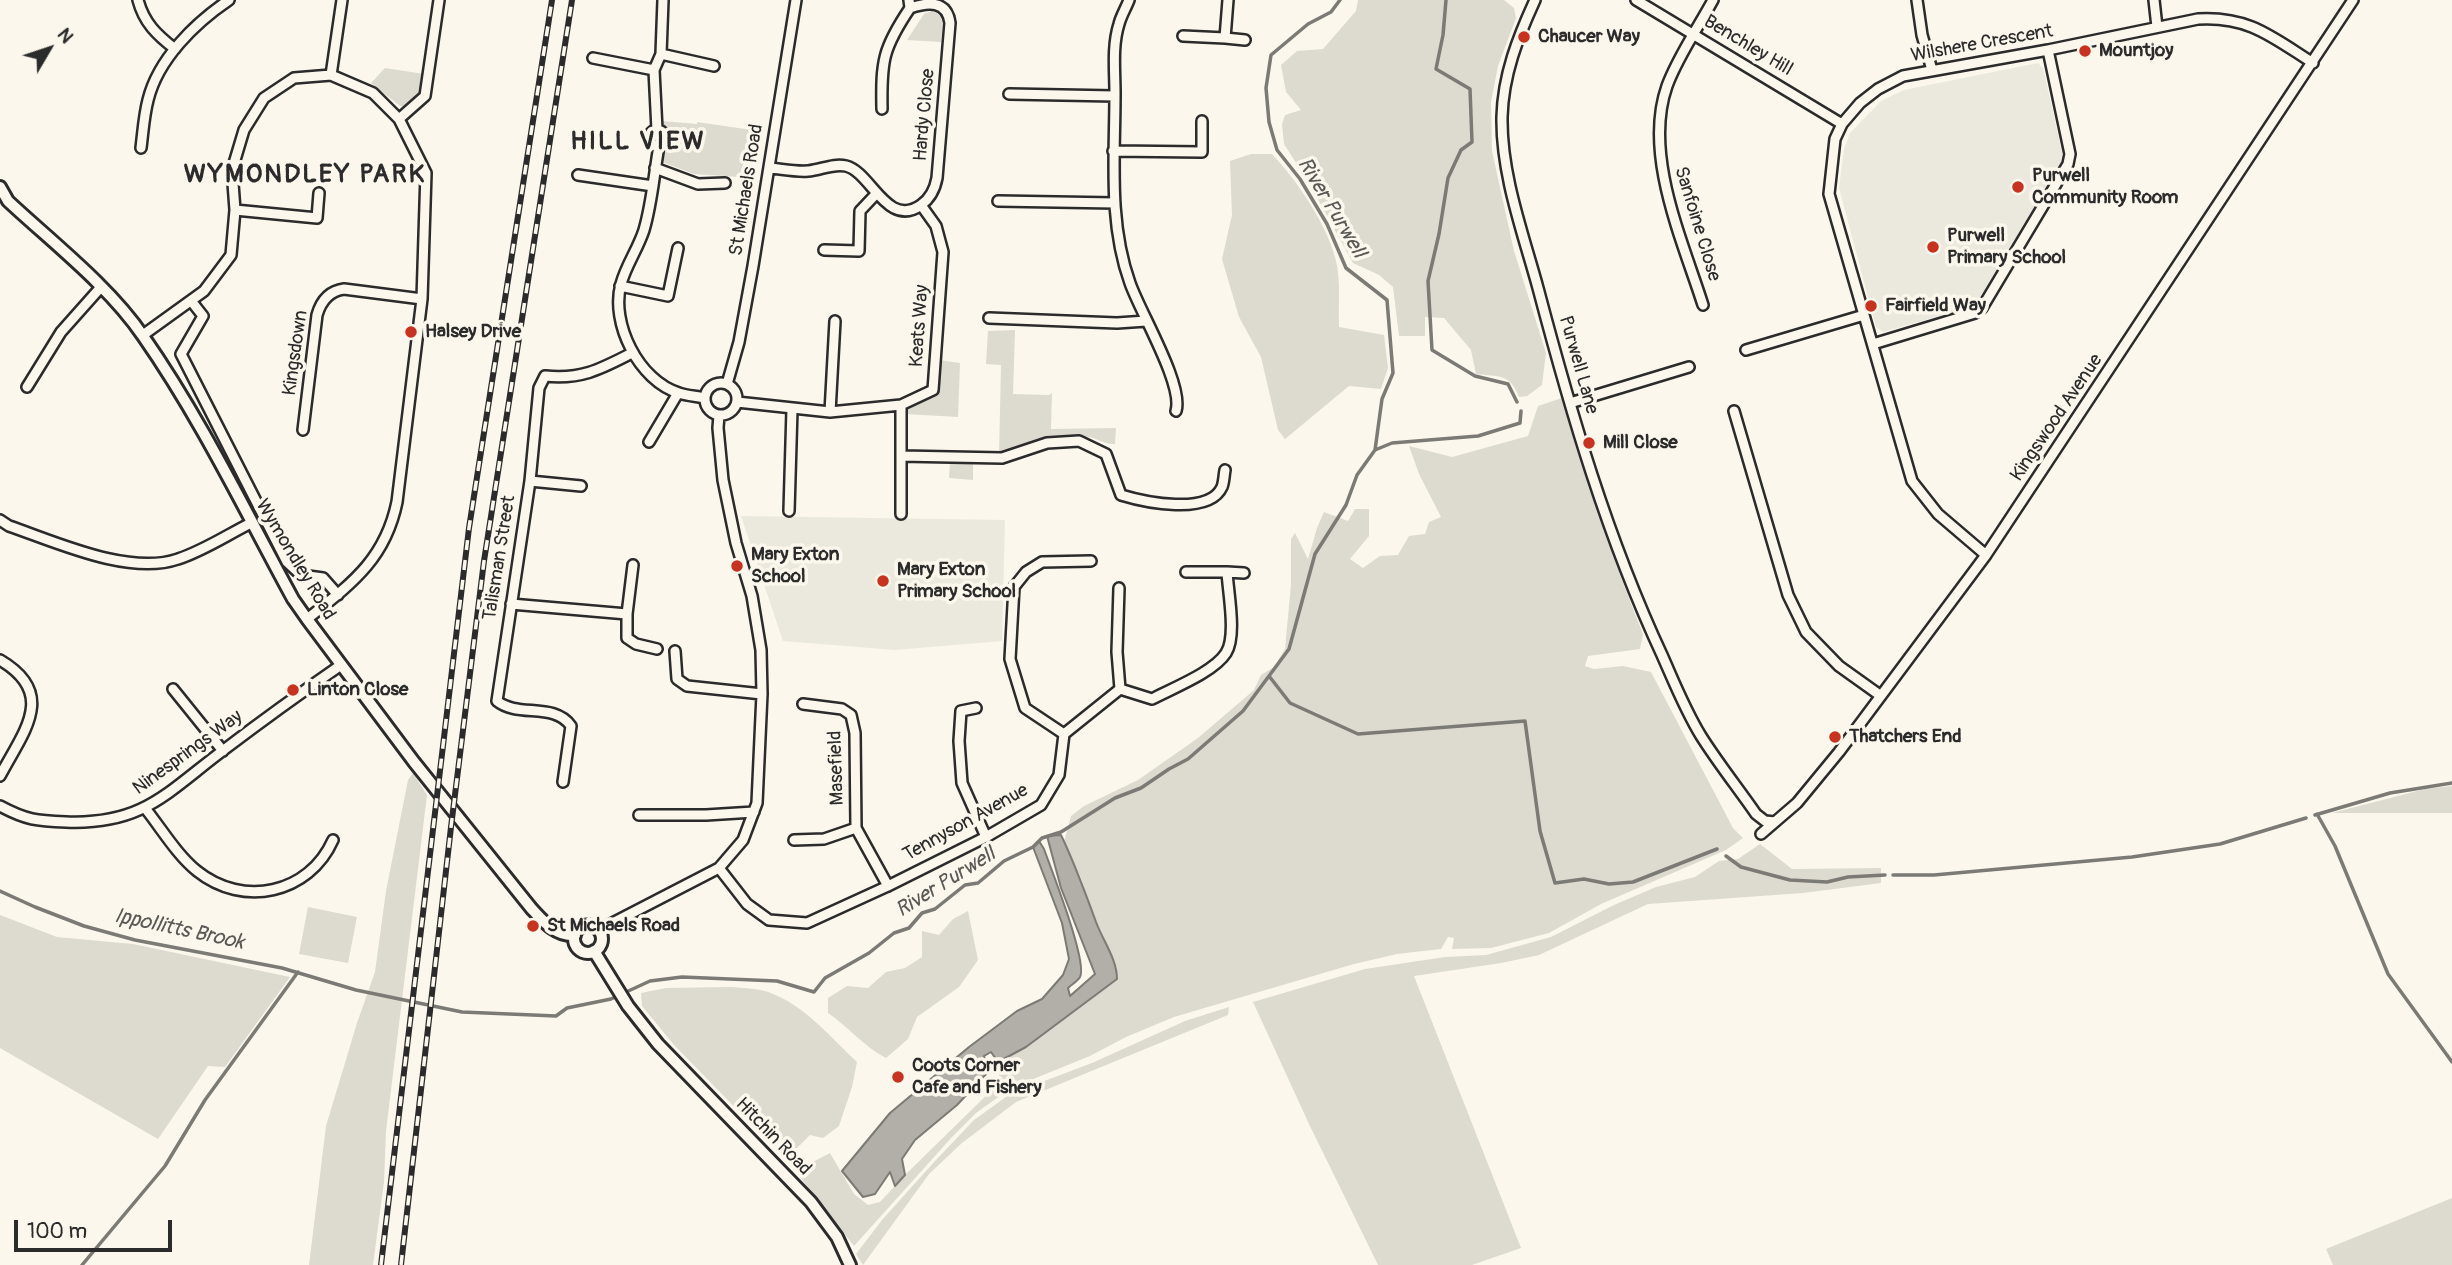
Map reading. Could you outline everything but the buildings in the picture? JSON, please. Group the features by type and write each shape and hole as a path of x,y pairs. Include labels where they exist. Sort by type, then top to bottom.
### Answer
{"street":[{"path":"138,0 141,13 150,28 176,49"},
{"path":"141,148 148,98 164,64 201,23 229,0"},
{"path":"331,75 342,0"},
{"path":"399,119 425,96 439,0"},
{"path":"663,0 661,54 654,70 657,130 649,139 651,143 659,146 643,231 620,286 623,333 632,353 647,371 663,384 678,393 705,398"},
{"name":"St Michaels Road","path":"727,384 745,309 796,0"},
{"path":"1129,0 1118,25 1115,51 1115,203 1124,264 1146,321 1173,378 1178,406 1176,411"},
{"path":"1225,37 1228,0"},
{"name":"Purwell Lane","path":"1535,0 1523,25 1505,84 1503,140 1519,217 1570,403 1601,507 1645,618 1688,713 1700,735 1756,814 1765,821 1775,822"},
{"name":"Benchley Hill","path":"1636,0 1842,124"},
{"name":"Sanfoine Close","path":"1703,305 1659,158 1661,118 1667,86 1713,0"},
{"path":"1917,0 1922,35 1932,70"},
{"path":"2154,0 2157,27"},
{"name":"Kingswood Avenue","path":"1760,834 1805,793 1986,555 2353,0"},
{"name":"Hardy Close","path":"882,109 881,87 887,47 910,4 938,4 947,11 950,23 944,110 936,184 930,198 921,205"},
{"name":"Wilshere Crescent","path":"1986,555 1938,514 1912,481 1829,194 1835,139 1842,124 1860,103 1878,89 1903,76 2198,19 2217,18 2255,26 2313,63"},
{"path":"1183,36 1245,40"},
{"path":"1873,344 1975,313 1982,308 2068,164 2070,154 2048,50"},
{"path":"661,54 714,66"},
{"path":"593,58 654,70"},
{"path":"143,335 192,302 204,291 231,255 235,209 232,170 244,130 264,97 294,78 331,75 373,93 399,119 426,173 422,299 394,518 383,544 355,581 307,619"},
{"path":"1009,94 1115,96"},
{"path":"1113,151 1202,152 1202,121"},
{"path":"770,167 800,171 839,164 859,173 892,207 908,209 921,205"},
{"path":"655,168 698,184 725,183"},
{"path":"578,175 653,186"},
{"name":"Wymondley Road","path":"0,187 8,201 101,287 143,335 205,435 293,599 307,619 414,762 531,908 551,928 566,936 575,935"},
{"path":"235,209 317,218 319,193"},
{"path":"824,250 859,251 860,211 877,193"},
{"path":"998,201 1115,203"},
{"name":"Keats Way","path":"737,402 830,412 901,405 933,390 943,253 936,226 921,205"},
{"path":"620,286 668,296 678,248"},
{"path":"27,387 61,331 101,287"},
{"name":"Kingsdown","path":"303,430 317,315 324,299 335,291 344,289 422,299"},
{"name":"Wymondley Road","path":"192,302 204,316 181,354 287,562 301,575 323,578 338,595"},
{"path":"1746,350 1864,315"},
{"path":"989,318 1117,323 1146,321"},
{"path":"830,412 835,321"},
{"name":"Talisman Street","path":"563,782 571,726 566,718 557,714 505,708 497,701 530,481 539,388 545,376 564,378 594,373 632,353"},
{"path":"1570,403 1689,367"},
{"path":"720,383 734,389 737,402 732,411 719,415 707,407 705,398 712,386 720,383"},
{"path":"649,442 678,393"},
{"path":"901,405 901,514"},
{"path":"789,511 792,409"},
{"path":"1734,411 1788,595 1806,632 1839,666 1881,696"},
{"path":"599,930 719,869 743,840 757,803 762,694 759,636 752,596 736,543 723,480 719,415"},
{"path":"901,456 1002,458 1047,443 1079,441 1106,454 1121,495 1144,502 1205,502 1216,495 1222,486 1225,470"},
{"path":"530,481 581,486"},
{"path":"0,520 9,526 117,561 149,564 177,560 251,523"},
{"path":"1091,561 1042,562 1026,572 1014,587 1010,659 1025,708 1064,734 1120,689"},
{"path":"633,565 627,638 636,644 657,649"},
{"path":"1185,572 1244,572"},
{"path":"1120,689 1152,699 1214,666 1227,652 1231,634 1227,572"},
{"path":"1119,588 1117,652 1120,689"},
{"path":"511,604 627,614"},
{"path":"675,651 677,679 687,686 762,694"},
{"path":"0,660 20,674 33,701 29,719 0,776"},
{"name":"Ninesprings Way","path":"0,806 31,821 88,823 118,819 145,808 170,793 341,665"},
{"path":"173,689 223,751"},
{"name":"Masefield","path":"803,704 842,709 851,715 855,733 856,828 888,886"},
{"path":"976,708 961,711 961,773 962,783 986,837"},
{"name":"Tennyson Avenue","path":"719,869 747,904 769,920 807,923 986,837 1041,805 1059,775 1064,734"},
{"path":"145,808 196,870 214,882 237,890 262,891 285,887 298,881 316,868 333,840"},
{"path":"639,815 754,812"},
{"name":"Masefield","path":"794,840 824,839 856,828"},
{"path":"586,925 599,930 601,944 594,951 580,950 575,935 578,929 586,925"},
{"name":"Hitchin Road","path":"594,951 613,985 658,1044 811,1202 837,1237 850,1265"}],"shaded area":[{"path":"1358,0 1504,0 1514,8 1516,18 1498,66 1491,102 1492,151 1514,251 1546,353 1542,385 1527,396 1519,397 1508,380 1476,374 1471,350 1444,318 1425,317 1425,336 1399,336 1393,287 1379,275 1353,263 1284,144 1282,124 1285,115 1301,110 1286,92 1281,65 1297,51 1323,49 1356,11"},
{"path":"932,11 942,20 941,42 907,40 924,14"},
{"name":"Purwell Primary School","path":"2038,63 2043,68 2063,157 2062,164 1975,306 1883,332 1876,327 1839,188 1844,149 1850,133 1881,101 1904,90"},
{"path":"385,68 424,74 421,93 406,107 400,106 371,83"},
{"path":"662,121 697,122 752,130 740,177 694,174 662,162 670,138"},
{"path":"1251,154 1272,154 1310,204 1326,233 1338,269 1339,327 1384,335 1388,368 1381,389 1349,386 1285,439 1278,430 1261,357 1239,317 1222,259 1232,215 1230,161"},
{"path":"1015,330 1013,394 1052,393 1051,429 1116,428 1115,444 1088,437 1053,439 999,455 1001,365 986,364 988,331"},
{"path":"939,360 960,363 958,417 905,414 905,409 936,393"},
{"path":"1562,398 1599,517 1643,634 1640,649 1588,656 1585,666 1594,669 1623,666 1651,672 1733,828 1743,838 1726,850 1601,904 1549,933 1491,948 1452,949 1454,938 1448,937 1441,949 1397,954 1354,964 1174,1017 1090,1056 1011,1088 976,1113 953,1136 854,1246 800,1177 805,1166 830,1153 854,1194 868,1205 880,1202 1000,1082 998,1062 1026,1047 1117,979 1117,969 1064,842 1071,816 1084,806 1138,780 1198,738 1254,690 1261,675 1274,667 1285,649 1291,584 1291,539 1295,533 1308,559 1324,512 1348,521 1355,509 1369,509 1369,536 1350,559 1363,568 1380,556 1398,555 1409,536 1425,534 1429,522 1441,517 1419,474 1409,446 1452,457 1528,436 1538,406"},
{"path":"950,462 973,464 973,480 949,478"},
{"name":"Mary Exton Primary School","path":"741,516 1005,520 1002,641 895,650 783,641"},
{"path":"413,773 427,795 386,1131 384,1182 373,1265 309,1265 326,1126 375,972 386,891 408,780"},
{"path":"2452,786 2452,813 2332,813 2425,789"},
{"path":"1061,835 1112,957 1117,979 1026,1047 998,1062 991,1052 984,1056 989,1071 957,1105 915,1140 902,1159 905,1175 895,1186 890,1172 875,1194 863,1197 842,1171 890,1113 1017,1011 1042,999 1063,975 1069,959 1062,923 1033,847 1039,841 1061,894 1079,953 1080,977 1068,988 1070,996 1095,974 1061,888 1047,836"},
{"path":"1760,844 1792,869 1881,868 1881,883 1803,893 1648,904 1539,955 1414,976 1521,1248 1472,1265 1378,1265 1253,1002 1365,969 1445,957 1486,955 1551,937 1656,887 1695,877 1719,861 1738,859"},
{"path":"308,907 357,917 348,963 299,954"},
{"path":"968,911 978,960 959,987 917,1017 908,1039 886,1058 828,1013 828,998 847,986 868,988 886,972 905,968 922,957 922,931 939,935 953,919"},
{"path":"0,915 57,937 133,944 290,977 225,1067 208,1066 158,1139 0,1048"},
{"path":"730,987 764,991 794,1005 816,1022 857,1062 839,1126 823,1138 810,1135 788,1157 757,1130 674,1045 642,1006 641,993 666,988"},
{"path":"1229,1007 1228,1015 1016,1102 962,1143 929,1174 863,1265 856,1254 882,1220 974,1120 1010,1094 1092,1063 1185,1021"},
{"path":"2452,1198 2452,1265 2333,1265 2326,1249"}],"waterway":[{"name":"River Purwell","path":"0,891 84,926 135,940 282,968 356,990 462,1012 556,1016 567,1008 611,999 650,981 682,977 777,981 814,992 825,978 869,953 894,933 909,928 922,913 935,909 965,885 978,883 1004,861 1033,847 1042,838 1061,832 1115,798 1141,788 1188,759 1243,711 1289,649 1315,554 1346,505 1357,475 1375,450 1382,399 1393,373 1387,300 1346,268 1327,224 1300,179 1277,150 1269,122 1266,88 1271,55 1308,24 1331,12 1340,0"},
{"name":"River Purwell","path":"1446,0 1436,69 1470,89 1472,142 1461,150 1448,178 1428,281 1432,350 1475,376 1508,384 1517,402"},
{"name":"River Purwell","path":"1375,450 1392,443 1478,436 1520,423 1521,411"},
{"path":"1269,676 1290,703 1358,734 1525,721 1540,831 1555,883 1584,879 1609,884 1633,882 1717,849"},
{"path":"2315,815 2390,793 2452,783"},
{"path":"2317,814 2335,846 2388,974 2452,1062"},
{"path":"1893,875 1934,875 2132,857 2220,844 2306,818"},
{"path":"1726,856 1741,867 1790,880 1827,882 1848,877 1885,875"},
{"path":"82,1265 165,1166 205,1100 298,972"}],"railway":[{"path":"381,1265 469,528 552,0"},
{"path":"401,1265 484,561 572,0"}],"place":[{"name":"Chaucer Way","path":"1524,37"},
{"name":"Mountjoy","path":"2085,51"},
{"name":"Purwell Community Room","path":"2018,187"},
{"name":"Purwell Primary School","path":"1933,247"},
{"name":"Fairfield Way","path":"1871,306"},
{"name":"Halsey Drive","path":"411,332"},
{"name":"Mill Close","path":"1589,443"},
{"name":"Mary Exton School","path":"737,566"},
{"name":"Mary Exton Primary School","path":"883,581"},
{"name":"Linton Close","path":"293,690"},
{"name":"Thatchers End","path":"1835,737"},
{"name":"St Michaels Road","path":"533,926"},
{"name":"Coots Corner Cafe and Fishery","path":"898,1077"}],"district":[{"name":"HILL VIEW","path":"638,142"},
{"name":"WYMONDLEY PARK","path":"305,175"}],"water label":[{"name":"Ippollitts Brook","path":"179,930"}]}
